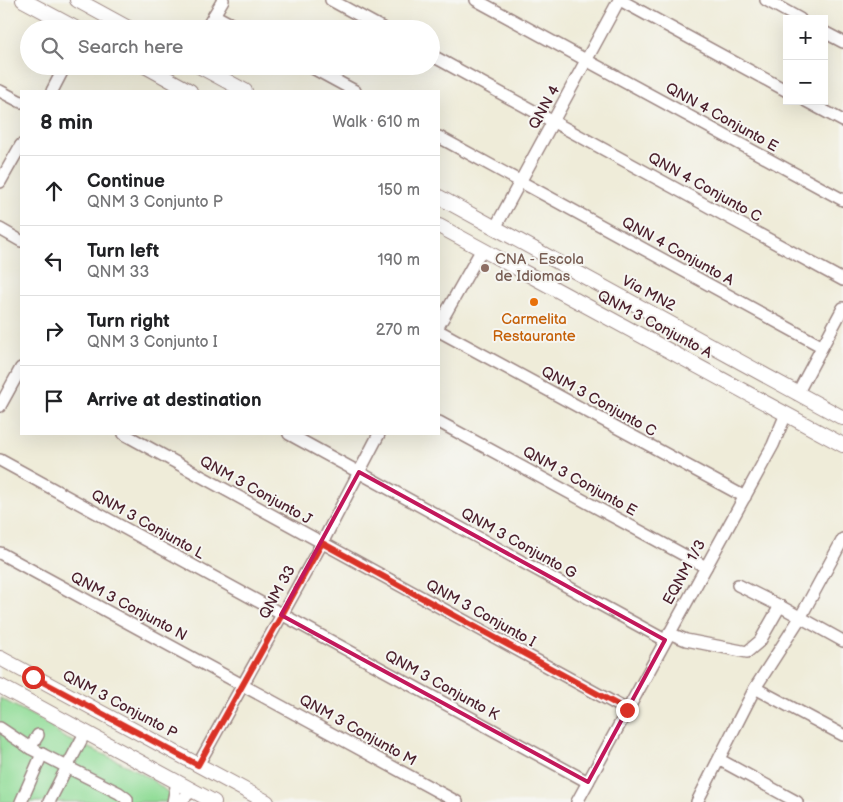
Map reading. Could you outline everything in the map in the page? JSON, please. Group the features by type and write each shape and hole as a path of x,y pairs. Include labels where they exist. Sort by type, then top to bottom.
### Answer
{"main road":[{"path":"23,0 60,20"},
{"path":"77,0 95,4 117,20"},
{"path":"157,75 174,87"},
{"path":"216,75 243,90"},
{"name":"Via MN2","path":"440,198 843,418"},
{"name":"QNM 3 Conjunto A","path":"440,227 786,414"},
{"path":"610,318 636,326 695,358 703,349 701,340"},
{"path":"712,374 710,367 712,362 719,358 775,388 801,396"},
{"path":"786,414 843,445"},
{"name":"QNM 3 Conjunto P","path":"0,658 267,802"},
{"path":"0,685 28,692 33,689 36,683 30,675"},
{"path":"0,685 214,802"},
{"path":"50,713 47,704 51,698 57,696 78,706 101,712"}],"street":[{"path":"211,20 223,0"},
{"path":"331,0 368,20"},
{"name":"QNN 4 Conjunto E","path":"476,0 843,200"},
{"path":"620,0 783,89"},
{"name":"QNN 4","path":"495,228 620,0"},
{"path":"766,0 793,15"},
{"path":"214,15 223,20"},
{"path":"828,34 843,42"},
{"name":"QNN 4 Conjunto C","path":"440,59 843,280"},
{"path":"53,90 60,75"},
{"path":"326,75 353,90"},
{"path":"0,91 20,101"},
{"path":"813,105 843,121"},
{"name":"QNN 4 Conjunto A","path":"440,138 821,346"},
{"path":"0,182 20,147"},
{"path":"0,229 20,240"},
{"path":"440,323 482,249"},
{"path":"801,396 821,346 843,308"},
{"name":"QNM 3 Conjunto C","path":"440,332 745,497"},
{"path":"0,406 20,373"},
{"name":"EQNM 1/3","path":"577,802 745,497 773,445 786,414"},
{"name":"QNM 3 Conjunto E","path":"440,423 706,568"},
{"name":"QNM 3 Conjunto J","path":"126,435 322,543"},
{"name":"QNM 3 Conjunto G","path":"291,435 667,637 747,652 760,641 780,606"},
{"name":"QNM 33","path":"198,765 322,543 378,435"},
{"name":"QNM 3 Conjunto L","path":"0,460 281,615"},
{"name":"QNM 3 Conjunto I","path":"322,543 627,710"},
{"path":"697,802 755,688 800,618 841,547"},
{"name":"QNM 3 Conjunto N","path":"0,553 244,684"},
{"path":"738,585 843,641"},
{"name":"QNM 3 Conjunto K","path":"281,615 588,782"},
{"name":"QNM 3 Conjunto M","path":"244,684 457,802"},
{"path":"755,688 843,735"},
{"path":"0,728 30,748 119,793 127,799 127,802"},
{"path":"49,802 85,733"},
{"path":"30,748 38,735"},
{"path":"21,802 42,754"},
{"path":"720,760 797,802"},
{"path":"173,802 176,782"},
{"path":"179,802 193,790"}],"highlighted area":[{"path":"359,472 665,640 588,782 281,615"}],"green space":[{"path":"0,698 50,725 63,737 109,757 147,777 166,791 171,798 171,802 0,802"}],"place":[{"name":"CNA - Escola de Idiomas","path":"485,268"},
{"name":"Carmelita Restaurante","path":"534,302"}],"route":[{"path":"33,677 30,675 198,765 322,543 627,710"}]}
